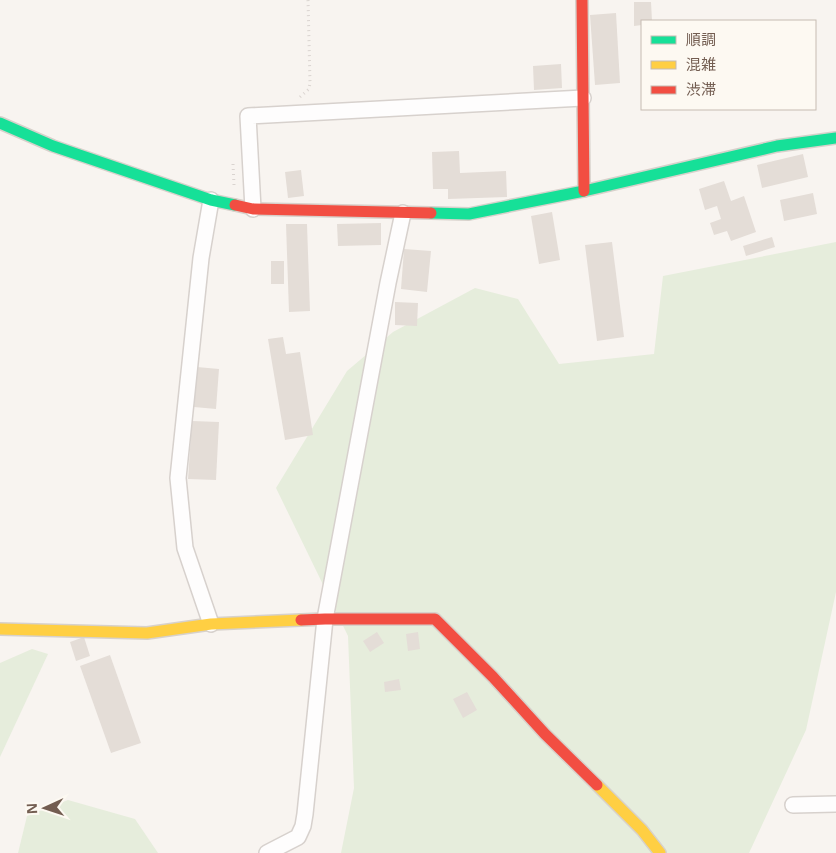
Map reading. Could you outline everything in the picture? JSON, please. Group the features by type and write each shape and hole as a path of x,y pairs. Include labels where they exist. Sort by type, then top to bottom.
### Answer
{"street":[{"path":"582,0 584,191"},
{"path":"253,210 248,116 583,98"},
{"path":"0,123 53,146 211,200 253,210 403,213 469,214 584,191 777,146 836,138"},
{"path":"211,200 201,258 178,478 185,548 211,624"},
{"path":"267,853 298,837 303,826 325,618 403,213"},
{"path":"0,629 147,633 211,624 325,618 435,619 493,677 545,734 642,830 660,853"},
{"path":"793,805 836,804"}],"green space":[{"path":"836,242 836,592 806,730 749,853 341,853 354,788 348,636 276,488 347,371 393,332 475,288 518,299 559,364 654,354 663,276"},
{"path":"32,649 48,654 0,757 0,663"},
{"path":"68,800 135,819 158,853 18,853 27,816"}],"building":[{"path":"634,2 651,2 652,20 641,20 641,25 634,26"},
{"path":"616,13 620,83 595,85 590,15"},
{"path":"561,64 562,88 534,90 533,66"},
{"path":"459,151 460,173 506,171 507,197 448,199 448,189 433,189 432,152"},
{"path":"803,154 808,177 762,188 757,165"},
{"path":"301,170 304,196 288,198 285,172"},
{"path":"724,181 731,201 744,196 756,232 731,241 727,231 714,235 710,223 721,219 717,206 705,210 699,189"},
{"path":"813,193 817,214 784,221 780,200"},
{"path":"552,212 560,260 539,264 531,216"},
{"path":"381,223 381,245 338,246 337,224"},
{"path":"286,224 307,224 310,311 289,312"},
{"path":"772,237 775,247 746,256 743,246"},
{"path":"612,242 624,337 597,341 585,245"},
{"path":"404,249 431,251 427,292 401,289"},
{"path":"271,261 284,261 284,284 271,284"},
{"path":"395,302 418,303 417,326 395,325"},
{"path":"283,337 286,354 300,352 313,435 285,440 268,339"},
{"path":"197,367 219,369 216,409 194,407"},
{"path":"192,421 219,422 216,480 188,479"},
{"path":"377,632 384,643 370,652 363,641"},
{"path":"418,632 420,649 408,651 406,634"},
{"path":"84,637 90,656 76,661 70,642"},
{"path":"110,655 141,743 111,753 80,666"},
{"path":"399,679 401,690 385,692 384,682"},
{"path":"467,692 477,710 463,718 453,699"}],"traffic: fast":[{"path":"0,123 53,146 211,200 235,205"},
{"path":"431,213 469,214 584,191 777,146 836,138"}],"traffic: slow":[{"path":"0,629 147,633 211,624 301,620"},
{"path":"597,785 642,830 660,853"}],"traffic: jam":[{"path":"582,0 584,191"},
{"path":"235,205 253,209 431,213"},
{"path":"301,620 435,619 493,677 545,734 597,785"}]}
